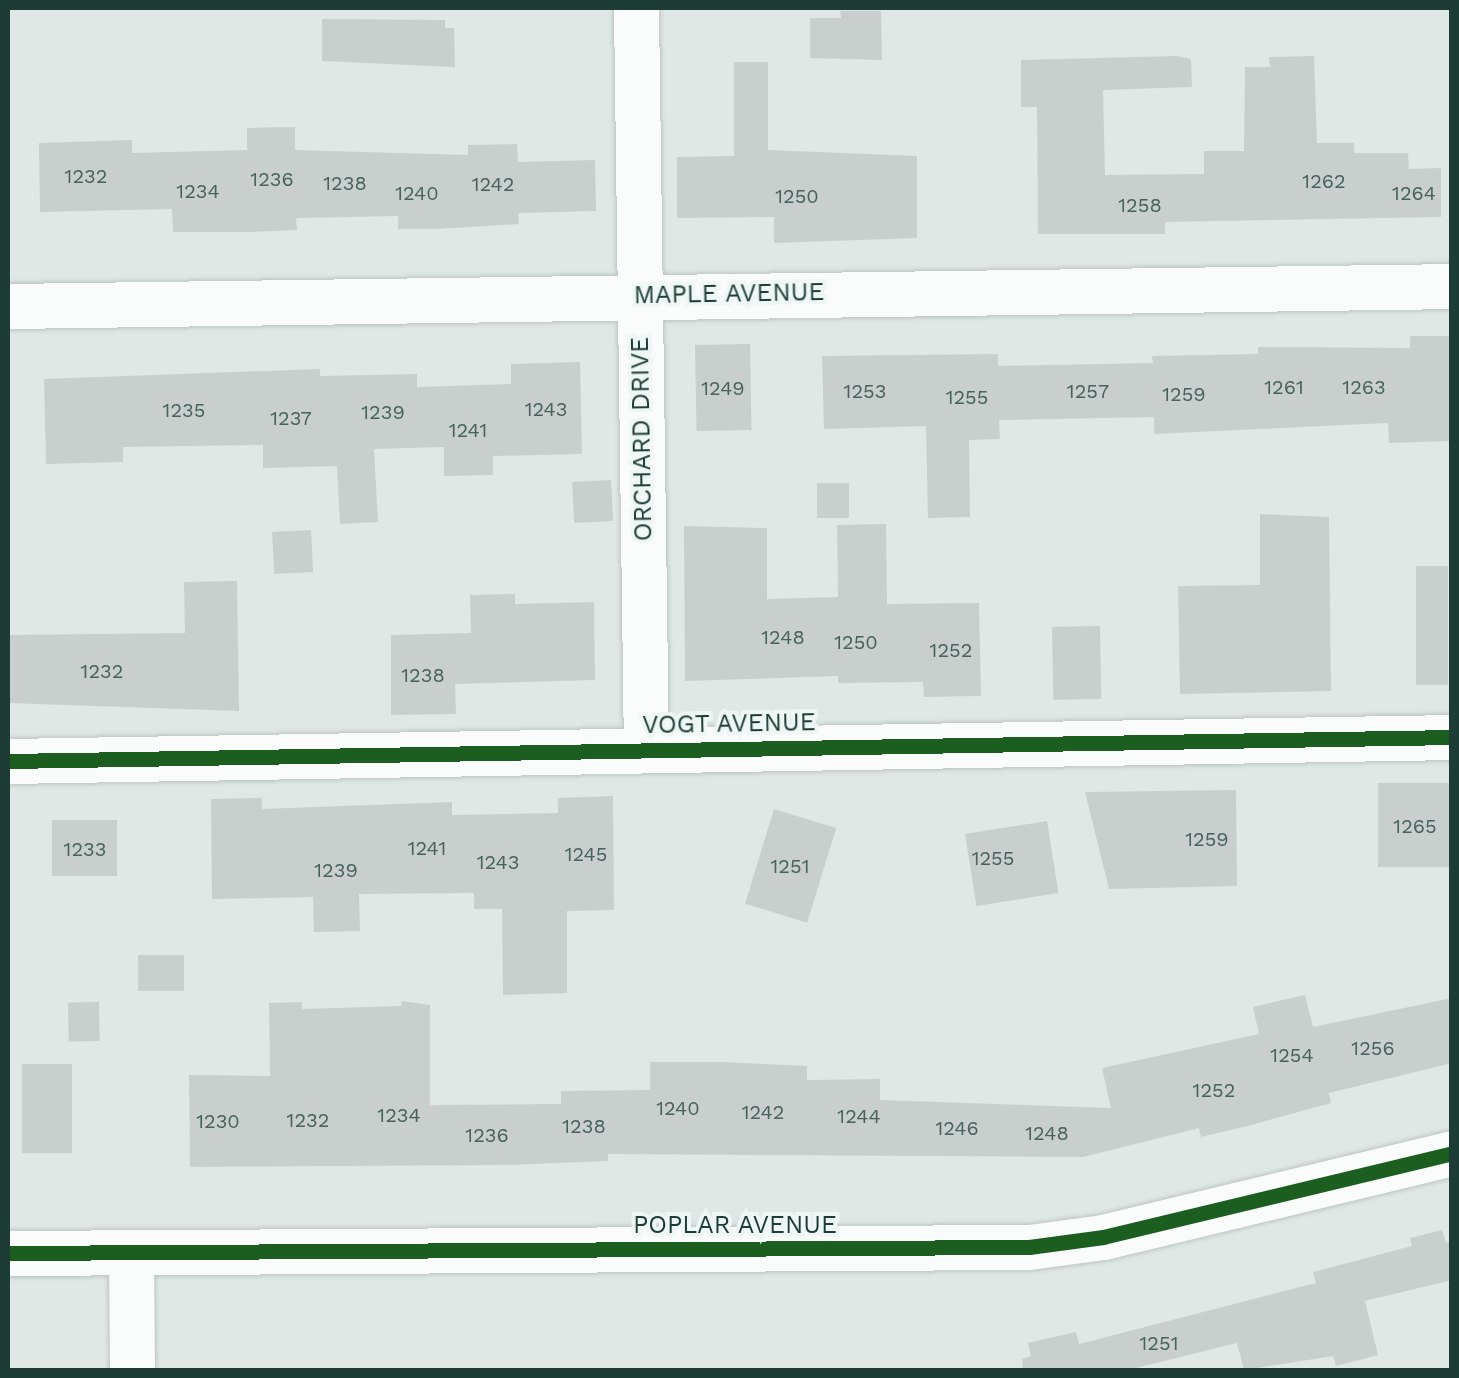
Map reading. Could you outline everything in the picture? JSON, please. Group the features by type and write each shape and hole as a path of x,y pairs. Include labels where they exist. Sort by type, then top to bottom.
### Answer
{"street":[{"name":"ORCHARD DRIVE","path":"636,8 646,750"},
{"name":"MAPLE AVENUE","path":"8,306 1452,286"},
{"name":"VOGT AVENUE","path":"8,761 1452,737"},
{"name":"POPLAR AVENUE","path":"8,1254 1029,1247 1103,1237 1452,1153"},
{"path":"131,1253 132,1370"}],"building":[{"path":"840,11 881,11 882,60 810,58 810,18 841,18"},
{"path":"322,19 445,20 445,28 454,28 455,67 322,61"},
{"path":"1177,56 1191,59 1192,87 1103,90 1105,175 1204,174 1204,151 1244,151 1245,67 1270,67 1269,57 1314,56 1317,143 1354,143 1354,153 1408,153 1409,169 1441,168 1441,217 1165,222 1165,234 1038,234 1037,107 1021,107 1021,60"},
{"path":"734,62 768,62 768,150 917,156 917,238 774,243 774,217 677,218 677,157 734,156"},
{"path":"295,127 295,150 468,155 468,145 517,144 518,162 595,160 596,211 518,213 519,224 437,229 398,229 398,216 296,218 297,230 249,232 173,232 172,209 40,212 39,143 132,140 132,153 247,150 247,128"},
{"path":"1410,336 1452,336 1452,441 1389,443 1388,423 1154,434 1154,417 999,420 1000,439 969,440 970,517 928,518 926,426 824,429 822,356 998,354 998,366 1153,363 1152,356 1258,354 1258,347 1410,348"},
{"path":"750,344 752,430 697,431 695,345"},
{"path":"580,362 582,454 493,456 493,475 444,476 444,447 374,449 378,522 340,524 337,466 263,468 263,445 123,447 123,462 46,464 44,379 320,369 320,376 417,374 417,387 511,384 511,364"},
{"path":"611,480 613,521 574,523 572,482"},
{"path":"817,483 849,483 849,518 817,518"},
{"path":"1260,514 1329,517 1331,691 1180,694 1178,586 1260,585"},
{"path":"886,524 887,604 979,603 981,696 924,697 923,682 838,683 838,676 685,681 684,526 767,528 767,599 838,597 837,525"},
{"path":"311,530 313,572 274,574 272,532"},
{"path":"1416,566 1448,566 1448,685 1416,685"},
{"path":"237,581 239,711 8,703 8,635 185,633 184,582"},
{"path":"515,594 515,604 594,602 595,680 455,684 456,714 391,715 391,635 471,633 470,595"},
{"path":"1100,626 1101,699 1053,700 1052,627"},
{"path":"1378,783 1452,783 1452,867 1378,867"},
{"path":"1236,790 1237,886 1109,889 1085,792"},
{"path":"613,796 614,910 567,911 567,993 503,995 502,909 474,909 474,893 359,894 360,931 314,932 313,897 212,899 211,799 262,798 262,809 452,802 452,815 558,813 558,798"},
{"path":"774,809 836,828 807,923 745,904"},
{"path":"52,820 117,820 117,876 52,876"},
{"path":"1047,821 1058,893 976,906 965,834"},
{"path":"138,955 184,955 184,991 138,991"},
{"path":"1305,995 1313,1027 1452,998 1452,1063 1329,1093 1331,1103 1247,1126 1201,1137 1199,1128 1083,1157 608,1154 608,1161 508,1165 190,1167 189,1075 270,1076 269,1003 302,1002 302,1009 401,1006 402,1001 430,1005 430,1105 561,1104 561,1091 650,1090 650,1062 722,1062 807,1066 807,1080 880,1079 880,1100 1111,1108 1102,1068 1259,1034 1253,1007"},
{"path":"99,1002 100,1041 69,1042 68,1003"},
{"path":"22,1064 72,1064 72,1153 22,1153"},
{"path":"1442,1230 1446,1243 1452,1242 1452,1280 1365,1301 1378,1355 1336,1366 1333,1356 1244,1370 1237,1343 1128,1370 1023,1370 1022,1359 1031,1356 1028,1343 1076,1332 1079,1344 1316,1283 1313,1272 1412,1246 1410,1238"}],"cycle path":[{"path":"8,761 1452,737"},
{"path":"8,1253 1029,1247 1103,1237 1452,1153"}]}
